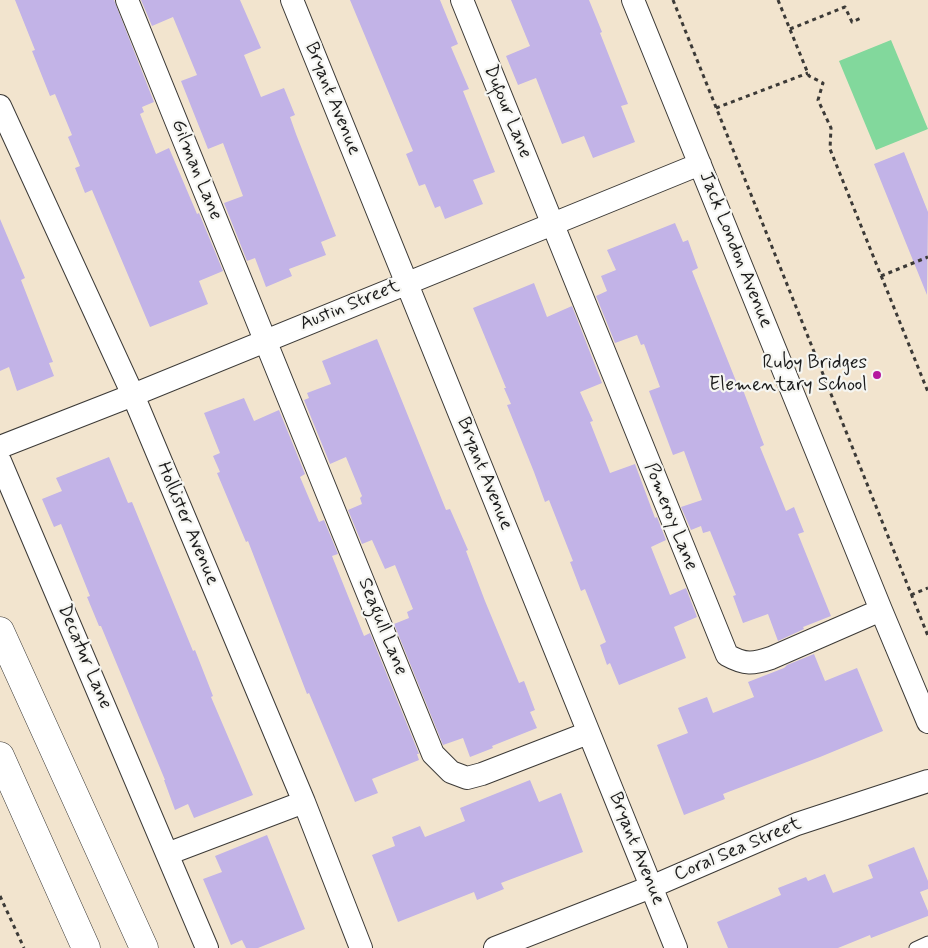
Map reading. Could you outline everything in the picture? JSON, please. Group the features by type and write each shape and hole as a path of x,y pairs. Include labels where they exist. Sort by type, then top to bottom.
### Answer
{"street":[{"name":"Gilman Lane","path":"127,0 266,341"},
{"name":"Bryant Avenue","path":"292,0 676,948"},
{"name":"Dufour Lane","path":"462,0 552,224"},
{"name":"Jack London Avenue","path":"633,0 880,610 928,722"},
{"name":"Hollister Avenue","path":"0,106 133,395 304,802 361,948"},
{"name":"Austin Street","path":"0,447 133,395 700,164"},
{"name":"Pomeroy Lane","path":"552,224 728,655 739,662 754,663 771,658 880,610"},
{"name":"Seagull Lane","path":"266,341 433,754 450,772 467,778 588,733"},
{"name":"Decatur Lane","path":"0,461 207,948"},
{"path":"0,631 144,948"},
{"path":"0,756 86,948"},
{"name":"Coral Sea Street","path":"495,948 651,887 797,824 928,781"},
{"path":"167,854 304,802"}],"lane":[{"path":"915,948 928,942"}],"path":[{"path":"673,0 928,636"},
{"path":"778,0 809,76 823,83 818,100 831,128 830,150 928,392"},
{"path":"790,28 845,7 852,22 861,18"},
{"path":"716,108 808,72"},
{"path":"881,276 928,257"},
{"path":"911,595 928,588"},
{"path":"0,896 24,948"}],"green space":[{"path":"891,40 928,129 876,150 839,61"}],"building":[{"path":"15,0 114,0 154,102 142,107 144,112 140,114 156,154 169,148 223,271 199,281 208,304 150,327 92,190 85,193 75,168 80,166 68,137 72,135 55,94 50,96 32,51 35,50"},
{"path":"141,0 240,0 261,48 244,55 261,97 284,88 295,115 290,117 336,236 321,242 326,255 289,269 292,276 266,287 255,258 247,261 224,203 243,196 223,143 208,149 181,81 197,75 173,17 152,26"},
{"path":"350,0 440,0 458,44 451,47 469,89 463,91 495,172 473,180 483,204 445,219 440,206 435,208 425,184 419,186 406,154 413,151"},
{"path":"511,0 589,0 628,104 621,106 635,142 593,158 584,136 562,144 536,78 518,85 506,56 530,46"},
{"path":"904,152 928,212 927,295 874,164"},
{"path":"0,219 25,278 21,280 53,362 49,363 54,376 17,391 9,367 0,371"},
{"path":"675,223 683,242 688,240 698,268 692,271 740,391 743,390 764,445 760,447 786,511 794,507 804,532 798,534 831,616 803,627 804,629 778,641 768,614 743,623 733,596 736,595 710,531 703,533 701,526 691,530 681,507 702,500 684,451 673,455 649,391 660,387 644,344 641,345 637,335 615,343 596,296 607,291 601,276 616,270 607,250"},
{"path":"534,283 547,317 572,306 602,383 580,392 593,421 590,422 610,473 635,464 655,518 657,517 666,540 651,547 670,595 686,588 697,617 674,627 686,658 619,685 610,663 607,665 600,645 606,642 585,589 581,591 570,562 573,561 549,500 545,502 507,405 511,404 504,388 506,388 473,308"},
{"path":"377,339 446,510 450,509 468,550 466,551 485,601 519,683 524,681 535,710 530,712 537,728 470,757 463,738 443,745 394,624 409,618 407,612 413,609 395,565 385,569 372,540 362,544 348,510 362,504 360,498 362,496 346,457 330,464 304,400 309,398 307,393 331,384 322,361"},
{"path":"244,398 254,421 279,410 305,474 300,477 319,522 324,520 338,554 332,556 364,636 370,633 419,754 417,754 419,760 372,779 378,793 355,802 309,693 307,694 248,541 246,542 217,473 220,472 213,456 220,453 204,413"},
{"path":"109,457 128,503 132,502 193,651 195,650 213,696 211,697 253,795 194,818 188,804 175,810 165,780 101,626 99,626 87,597 90,596 61,524 54,527 42,499 62,491 56,478"},
{"path":"814,654 825,681 857,668 883,731 723,794 725,799 684,815 657,745 688,733 678,708 707,697 713,713 754,697 748,682"},
{"path":"530,780 539,802 561,793 583,852 501,883 504,889 477,900 474,892 398,922 372,855 395,846 392,837 420,826 425,837 465,821 460,808"},
{"path":"267,835 305,929 258,948 246,948 242,940 231,945 203,879 222,872 215,856"},
{"path":"914,847 928,881 928,889 920,892 928,911 928,916 871,938 870,935 838,948 728,948 717,922 781,895 778,888 806,877 808,881 825,874 833,893 873,878 868,865"}],"place":[{"name":"Ruby Bridges Elementary School","path":"877,375"}]}
